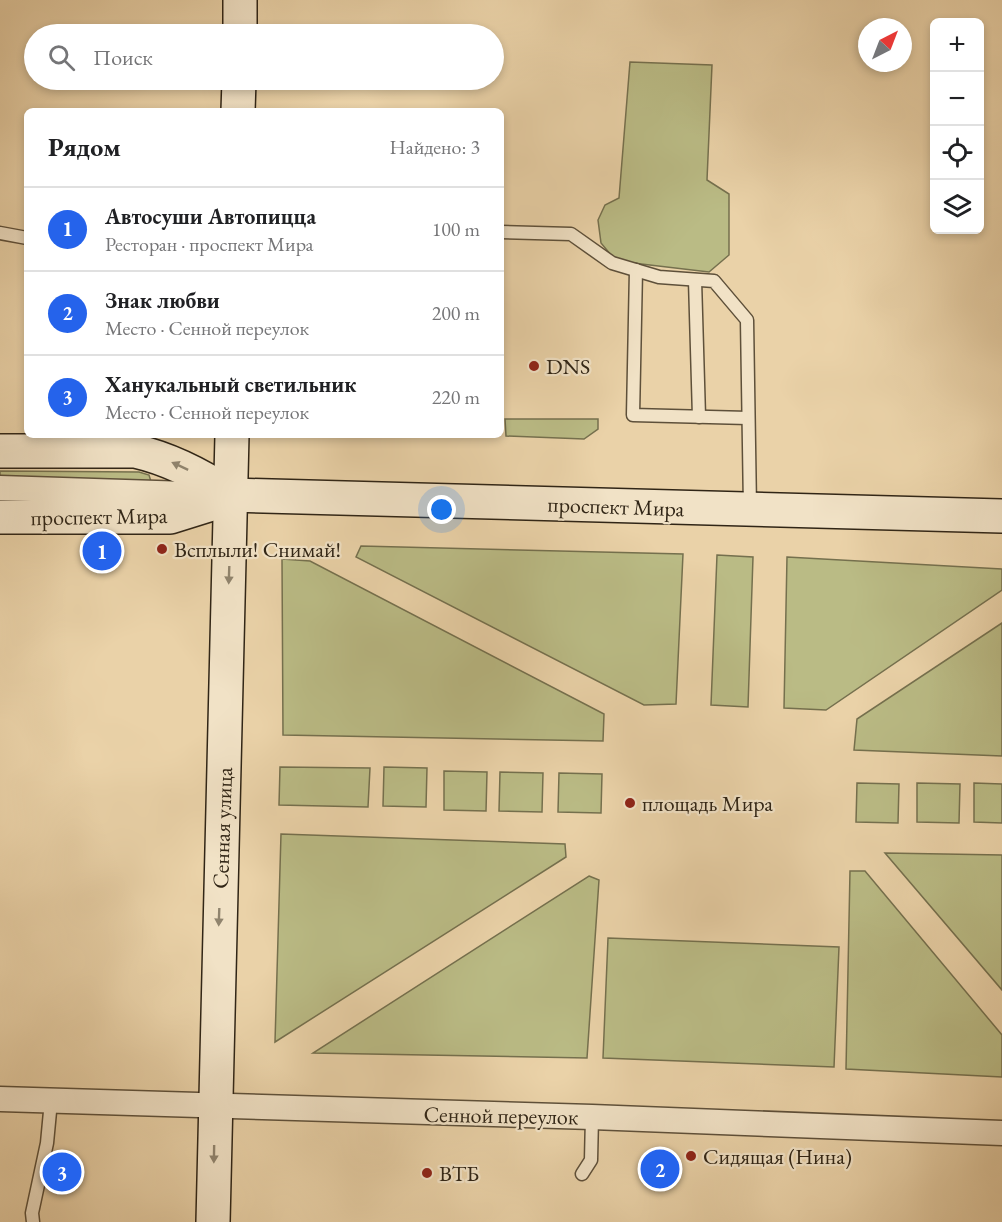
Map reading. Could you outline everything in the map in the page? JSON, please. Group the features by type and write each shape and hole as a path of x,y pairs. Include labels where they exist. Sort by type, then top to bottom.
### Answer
{"main road":[{"path":"240,0 240,24"},
{"path":"238,108 239,90"},
{"name":"Сенная улица","path":"213,1222 232,438"},
{"path":"0,451 135,451 156,456 182,467 231,495"},
{"name":"проспект Мира","path":"0,517 170,517 218,502 231,495 1002,516"}],"street":[{"path":"0,488 231,495"},
{"name":"Сенной переулок","path":"0,1100 592,1117 1002,1133"}],"lane":[{"path":"504,232 571,234 612,263 659,277 714,281 747,320 750,509"},
{"path":"0,233 24,237"},
{"path":"636,270 633,415 748,418"},
{"path":"694,280 699,417"},
{"path":"33,1222 32,1214 47,1143 51,1101"},
{"path":"592,1117 591,1160 597,1174"},
{"path":"582,1174 591,1160"}],"green space":[{"path":"630,62 712,65 707,180 729,194 729,255 709,272 616,261 601,243 598,220 605,205 619,198"},
{"path":"505,419 598,419 598,429 584,439 506,436"},
{"path":"0,471 139,472 149,475 156,498 0,508"},
{"path":"361,546 683,554 676,704 644,705 356,557"},
{"path":"717,555 753,557 748,707 711,705"},
{"path":"787,557 1002,569 1002,590 826,710 784,708"},
{"path":"282,559 310,561 604,714 603,741 283,735"},
{"path":"1002,623 1002,756 854,750 857,719"},
{"path":"280,767 370,768 368,807 279,805"},
{"path":"384,767 427,768 426,807 383,806"},
{"path":"444,771 487,772 486,811 444,810"},
{"path":"500,772 543,773 542,812 499,811"},
{"path":"559,773 602,774 601,813 558,812"},
{"path":"857,783 899,784 898,823 856,822"},
{"path":"917,783 960,784 959,823 917,822"},
{"path":"974,783 1002,784 1002,823 974,822"},
{"path":"281,834 565,844 566,857 275,1042"},
{"path":"885,853 1002,855 1002,990"},
{"path":"850,871 865,871 1002,1035 1002,1077 846,1069"},
{"path":"589,876 599,880 587,1058 313,1053"},
{"path":"608,938 839,947 834,1067 603,1058"}],"place":[{"name":"DNS","path":"534,366"},
{"name":"Всплыли! Снимай!","path":"162,549"},
{"name":"Автосуши Автопицца","path":"102,551"},
{"name":"площадь Мира","path":"630,803"},
{"name":"Сидящая (Нина)","path":"691,1156"},
{"name":"Знак любви","path":"660,1169"},
{"name":"Ханукальный светильник","path":"62,1172"},
{"name":"ВТБ","path":"427,1173"}]}
